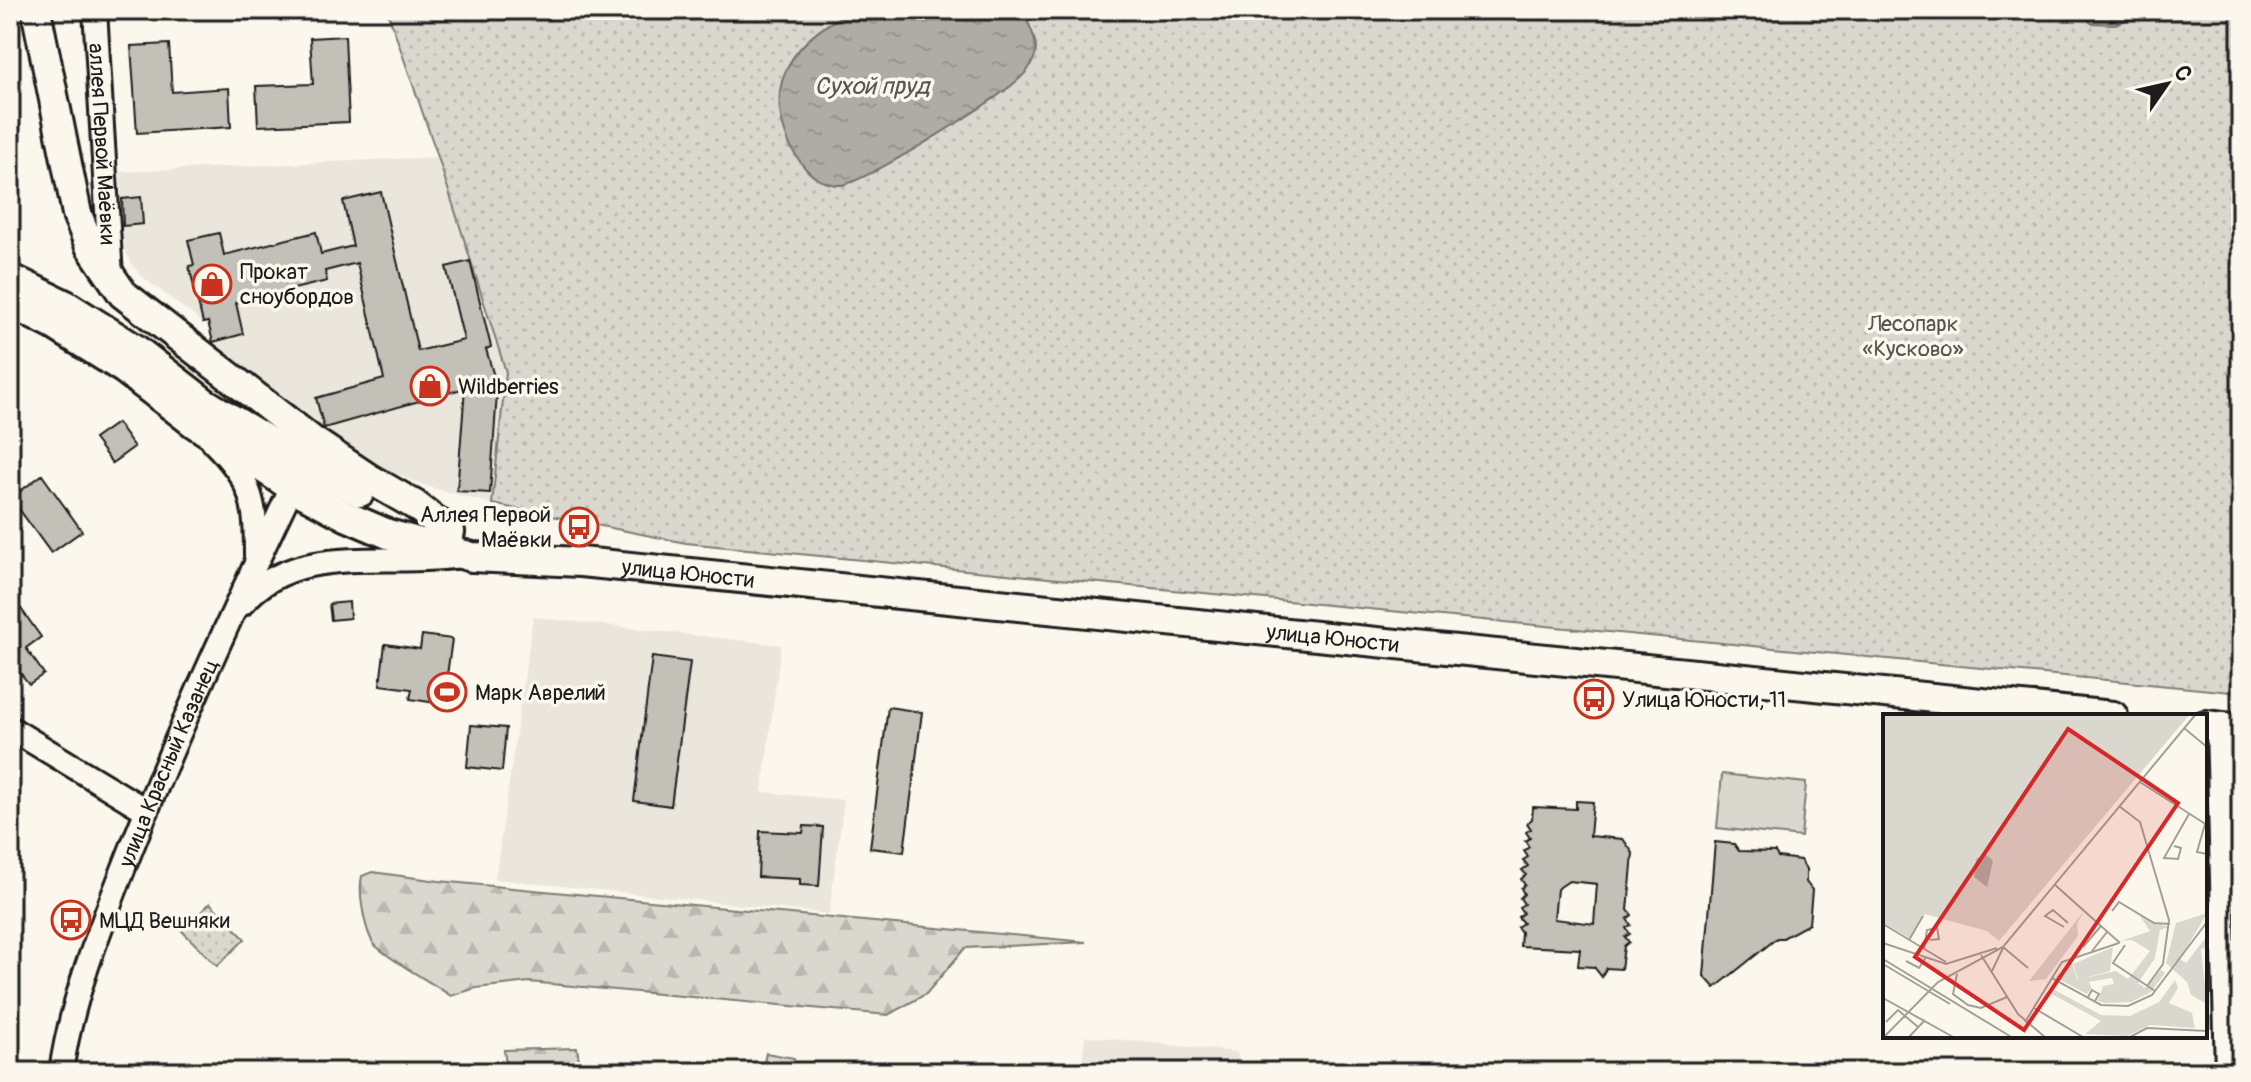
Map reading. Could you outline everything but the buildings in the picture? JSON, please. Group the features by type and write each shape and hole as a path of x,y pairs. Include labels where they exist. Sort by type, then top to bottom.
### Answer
{"main road":[{"path":"36,10 77,214 90,246 123,294 304,464"},
{"path":"10,278 66,305 134,348 200,413"},
{"path":"10,303 54,325 200,413"},
{"name":"улица Юности","path":"200,413 304,464 388,534 466,555 553,560 2093,714"},
{"name":"улица Юности","path":"304,464 368,478 415,505 450,532 553,560"}],"street":[{"name":"аллея Первой Маёвки","path":"95,10 111,277"},
{"path":"200,413 247,483 256,519 256,561"},
{"name":"улица Красный Казанец","path":"61,1072 72,1013 86,967 147,811 256,561 304,464"},
{"path":"231,617 249,595 268,579 291,568 324,562 433,561 466,555"},
{"path":"2221,727 2227,1072"},
{"path":"10,728 147,811"}],"shaded area":[{"path":"438,157 506,372 492,504 423,485 380,467 324,428 212,342 208,322 203,323 140,275 124,247 120,172"},
{"path":"533,617 781,645 762,792 844,800 829,914 495,879"},
{"path":"1085,1036 1237,1052 1242,1072 1081,1072"}],"green space":[{"name":"Лесопарк «Кусково»","path":"387,10 2241,10 2241,693 686,543 492,504 506,372 438,157"},
{"path":"1722,774 1806,783 1801,837 1717,828"},
{"path":"372,872 439,881 1086,942 965,948 926,994 888,1015 529,982 476,988 451,996 394,960 373,942 366,924 361,892 362,876"},
{"path":"210,903 245,939 217,966 182,931"},
{"path":"577,1048 581,1072 507,1072 504,1050"},
{"path":"766,1053 794,1058 792,1072 762,1072"}],"water":[{"name":"Сухой пруд","path":"853,10 1022,10 1034,38 1035,56 1014,83 940,134 861,178 844,185 832,184 812,175 791,148 780,108 780,89 785,72 805,43"},
{"path":"2078,10 2186,10 2144,14 2115,24 2091,23"}],"place":[{"name":"Прокат сноубордов","path":"212,284"},
{"name":"Wildberries","path":"430,386"},
{"name":"Аллея Первой Маёвки","path":"579,527"},
{"name":"Марк Аврелий","path":"447,692"},
{"name":"Улица Юности, 11","path":"1594,699"},
{"name":"МЦД Вешняки","path":"71,920"}]}
